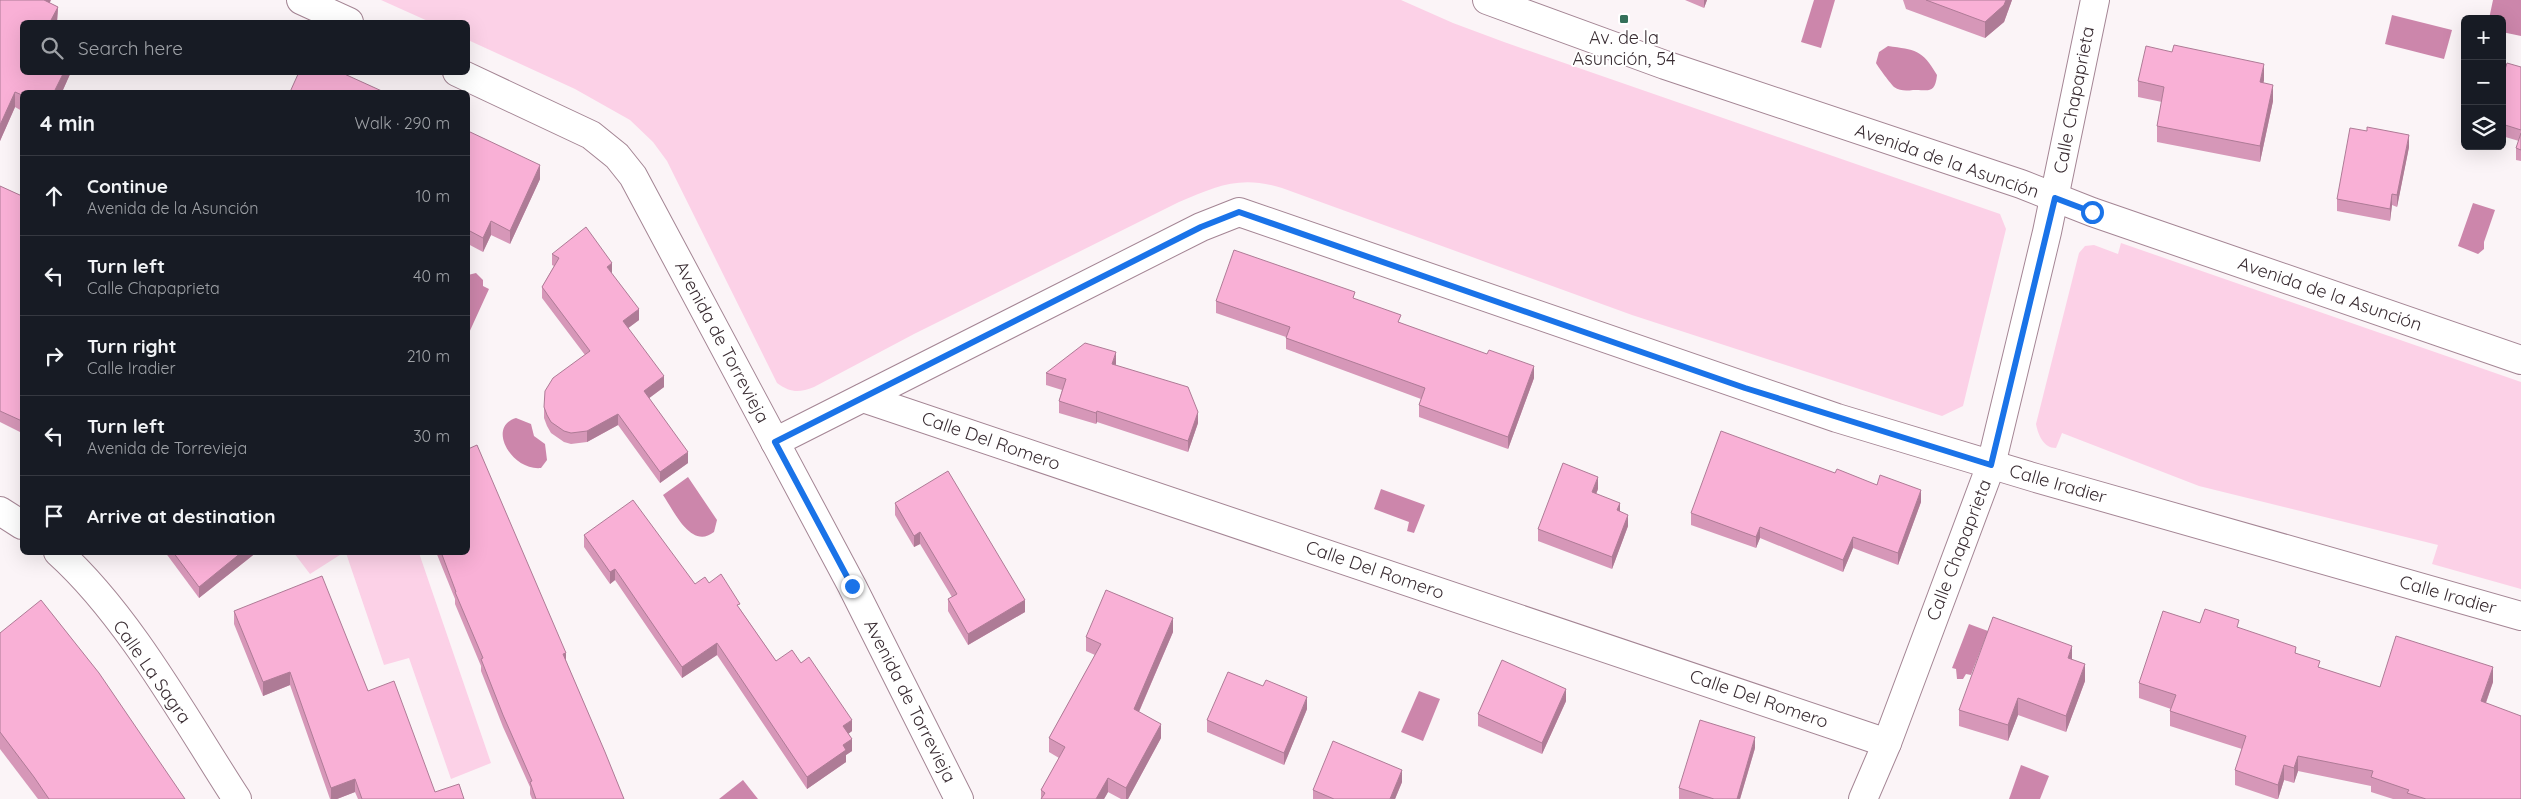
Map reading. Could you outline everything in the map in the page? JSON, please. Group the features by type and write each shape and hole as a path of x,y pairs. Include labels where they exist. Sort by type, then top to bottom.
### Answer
{"street":[{"path":"301,0 345,20"},
{"name":"Avenida de la Asunción","path":"1487,0 1665,65 2012,181 2055,198 2521,360"},
{"name":"Calle Chapaprieta","path":"1864,799 1887,743 1991,465 2055,198 2095,0"},
{"name":"Avenida de Torrevieja","path":"463,75 591,135 617,156 633,176 654,211 906,691 959,799"},
{"name":"Calle Iradier","path":"775,442 1201,227 1239,212 1745,388 1991,465 2521,616"},
{"name":"Calle Del Romero","path":"863,398 1887,743"},
{"path":"0,511 20,523"},
{"name":"Calle La Sagra","path":"61,555 100,597 152,666 237,799"}],"shaded area":[{"path":"381,0 1401,0 1453,23 1504,42 2000,214 2006,229 1963,406 1942,416 1632,315 1282,188 1254,182 1241,182 1217,187 1179,202 914,334 814,387 795,391 777,383 667,161 653,142 630,120 575,89 470,41 470,20 426,20"},
{"path":"1814,0 1835,0 1821,48 1801,42"},
{"path":"2493,0 2521,0 2521,36 2506,33 2506,15 2490,15"},
{"path":"2392,15 2452,30 2444,59 2385,44"},
{"path":"1888,46 1911,50 1922,55 1937,75 1932,89 1905,91 1894,87 1876,63 1879,52"},
{"path":"2473,203 2495,210 2484,242 2484,249 2478,254 2458,246"},
{"path":"2121,243 2521,382 2521,589 2432,564 2438,545 2199,486 2062,433 2056,448 2044,443 2036,424 2079,253 2085,246 2094,245 2118,254"},
{"path":"476,273 483,280 483,286 489,289 470,331 470,274"},
{"path":"516,418 531,424 534,436 545,444 547,460 541,468 530,467 521,463 506,448 503,430 507,423"},
{"path":"688,477 717,520 714,532 706,536 698,536 684,526 663,495"},
{"path":"1381,489 1425,505 1414,533 1407,531 1409,522 1374,509"},
{"path":"296,555 340,555 310,574"},
{"path":"347,555 420,555 491,763 451,779 409,658 384,665"},
{"path":"1969,624 1988,631 1971,675 1966,674 1963,679 1957,679 1956,669 1952,668"},
{"path":"1419,691 1440,699 1423,741 1401,732"},
{"path":"2021,765 2049,776 2040,799 2009,799"},
{"path":"743,780 758,799 719,799"}],"building":[{"path":"0,0 44,0 58,7 51,20 20,20 20,75 62,75 55,90 20,90 20,94 15,92 0,125"},
{"path":"1926,0 2006,0 2004,5 1985,22"},
{"path":"2174,45 2264,64 2260,82 2273,85 2260,146 2157,126 2164,87 2138,81 2146,46 2172,52"},
{"path":"2507,63 2521,67 2521,130 2506,125"},
{"path":"298,75 347,75 380,90 291,90"},
{"path":"2367,127 2409,135 2397,195 2392,194 2390,209 2337,199 2350,128 2367,131"},
{"path":"470,132 540,165 510,231 491,221 483,238 470,231"},
{"path":"2521,133 2521,150 2516,148"},
{"path":"0,186 20,195 20,420 0,411"},
{"path":"586,227 612,263 607,267 639,309 623,321 664,376 644,391 688,452 660,472 618,414 587,431 571,433 564,431 551,422 544,407 545,391 553,378 590,351 542,287 559,258 552,254"},
{"path":"1234,250 1355,292 1353,298 1401,315 1398,322 1487,354 1489,350 1534,366 1508,437 1419,405 1425,388 1286,338 1290,327 1216,301"},
{"path":"1085,343 1116,352 1112,364 1188,387 1198,412 1188,441 1097,411 1096,413 1059,401 1066,379 1046,373"},
{"path":"1721,431 1835,473 1837,469 1877,485 1880,475 1921,490 1898,553 1853,537 1843,560 1760,527 1756,537 1691,513"},
{"path":"477,445 566,653 563,654 624,799 536,799 530,782 532,781 503,715 481,659 483,658 455,592 442,555 470,555 470,448"},
{"path":"1563,463 1598,477 1592,492 1620,503 1617,510 1628,515 1612,557 1538,529"},
{"path":"948,471 1025,600 968,634 948,599 957,594 920,532 914,536 895,503"},
{"path":"633,500 695,584 705,577 709,583 721,574 740,604 737,605 776,661 792,650 801,663 809,657 852,720 843,726 852,739 843,745 846,750 807,777 717,643 682,667 615,569 610,572 584,535"},
{"path":"175,555 238,555 199,587"},
{"path":"322,576 368,691 394,681 435,792 459,784 464,799 362,799 355,779 331,788 290,672 263,682 234,611"},
{"path":"1106,590 1173,618 1134,709 1161,724 1126,788 1108,778 1096,799 1041,799 1045,793 1041,790 1065,747 1049,738 1101,644 1086,637"},
{"path":"41,600 99,673 185,799 49,799 0,732 0,633"},
{"path":"2205,609 2239,620 2237,627 2296,647 2295,653 2320,661 2318,667 2380,687 2396,636 2493,667 2481,701 2521,716 2521,799 2426,799 2407,793 2409,790 2371,777 2373,771 2298,756 2294,768 2284,765 2278,785 2235,770 2246,736 2170,711 2176,695 2139,683 2163,611 2200,623"},
{"path":"1993,617 2072,646 2068,658 2085,664 2066,716 2018,698 2008,725 1959,710"},
{"path":"1502,660 1566,689 1542,743 1478,714"},
{"path":"1228,672 1263,686 1266,680 1307,697 1284,753 1207,720"},
{"path":"1700,720 1755,737 1737,799 1714,799 1679,788"},
{"path":"1333,741 1402,770 1390,799 1334,799 1313,790"}],"place":[{"name":"Av. de la Asunción, 54","path":"1624,19"}],"route":[{"path":"852,586 775,442 1201,227 1239,212 1745,388 1991,465 2055,198 2092,212"}]}
